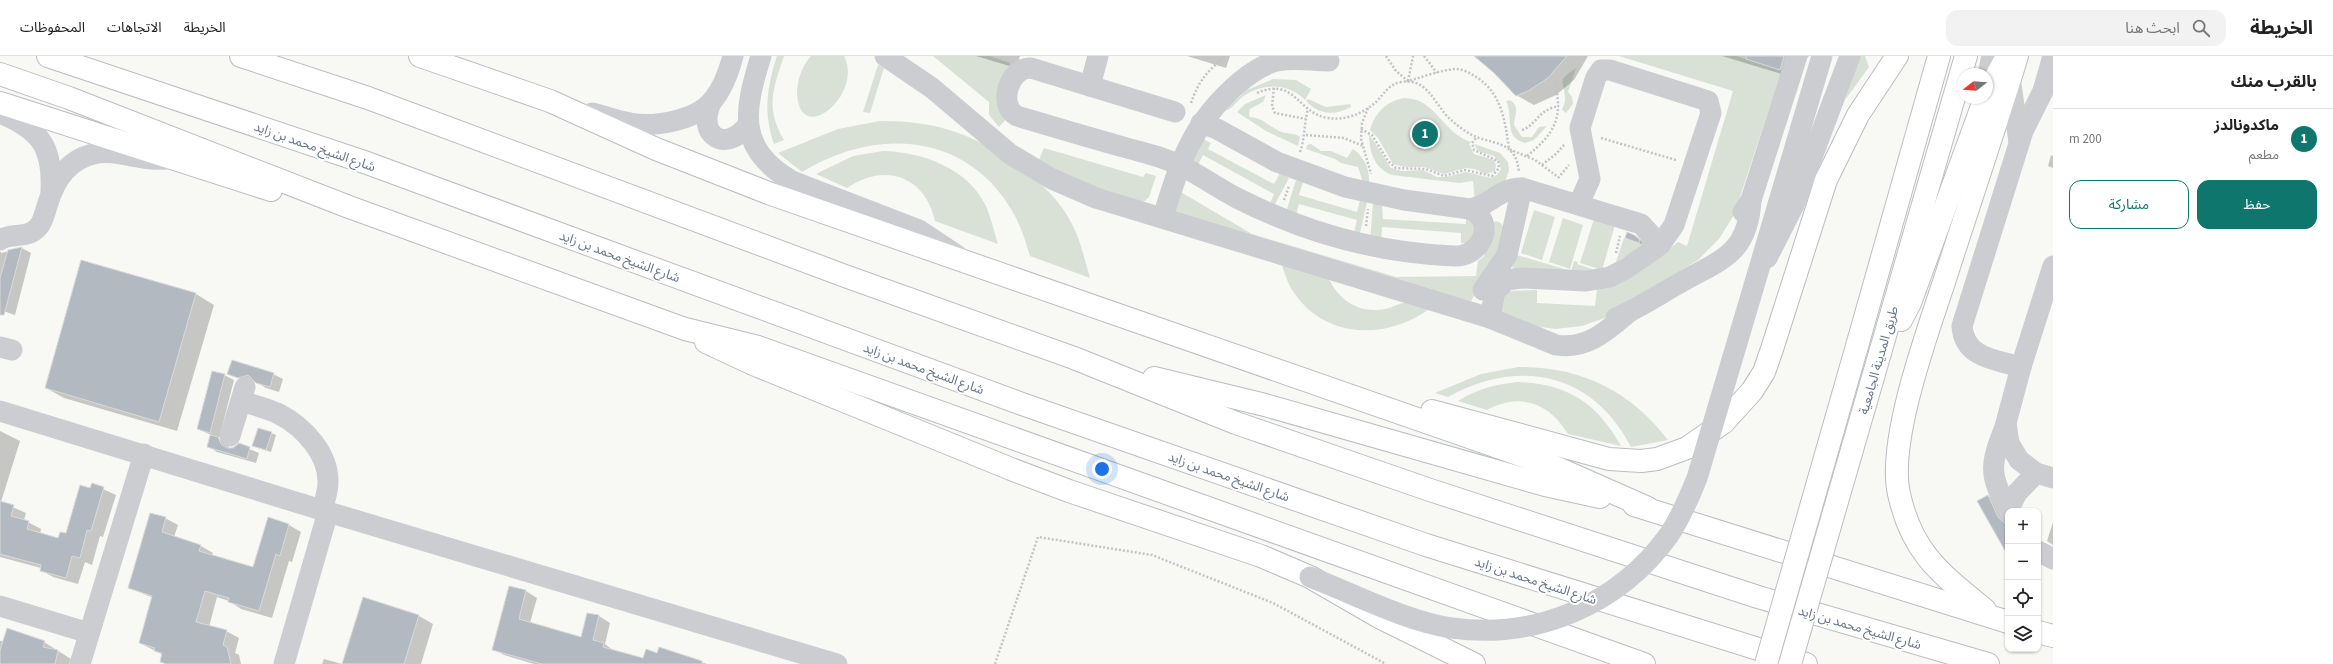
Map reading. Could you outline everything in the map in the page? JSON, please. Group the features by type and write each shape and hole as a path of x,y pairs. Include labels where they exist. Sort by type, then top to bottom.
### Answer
{"main road":[{"name":"شارع الشيخ محمد بن زايد","path":"48,56 367,163 1022,404 1426,545 1806,664"},
{"name":"شارع الشيخ محمد بن زايد","path":"241,56 368,98 846,276 1074,358 1236,423 1430,490 1758,598 1988,664"},
{"path":"420,56 550,101 664,152 771,194 1555,467 1648,508"},
{"path":"1394,410 1416,409 1442,413 1609,459 1625,461 1646,460 1672,455 1706,437 1739,408 1764,372 1826,180 1858,115 1897,56"},
{"name":"طريق المدينة الجامعية","path":"1766,664 1938,56"},
{"name":"طريق المدينة الجامعية","path":"1790,664 1966,56"},
{"path":"1993,87 2017,56"},
{"path":"2001,620 1943,576 1929,562 1915,540 1906,521 1898,492 1898,462 1900,437 1920,358 2009,66"},
{"path":"0,74 348,207 685,329 758,347 1644,664"},
{"path":"0,103 255,186 348,207"},
{"path":"1880,353 1892,336 1910,303 1982,104"},
{"path":"685,329 706,342 747,362 1011,469 1120,509 1224,542 1310,577 1381,618 1474,664"},
{"path":"1074,358 1265,405 1545,485 1648,508 2001,620"},
{"path":"2041,633 2053,636"}],"street":[{"path":"733,56 722,85 712,102 706,118 710,132 722,140 736,138 748,125"},
{"path":"761,56 747,110 748,125 754,143 763,159 776,172 792,181 919,230 964,260"},
{"path":"885,56 932,88 991,140 1031,168 1090,196 1163,217 1482,316 1524,331 1556,345 1578,345 1600,334 1628,313 1696,274 1722,261 1737,246 1746,227 1751,200 1797,56"},
{"path":"1090,86 1098,56"},
{"path":"1310,577 1421,621 1451,628 1482,631 1514,629 1544,623 1574,613 1602,598 1627,580 1650,559 1669,534 1685,507 1697,478 1759,273 1822,56"},
{"path":"1759,273 1794,205 1850,56"},
{"path":"1989,68 1992,56"},
{"path":"2021,367 1975,353 1965,342 1962,326 2019,143 2026,123 2043,91 2053,56"},
{"path":"1163,217 1189,143 1201,123 1213,108 1239,83 1266,66 1290,60 1329,61"},
{"path":"1175,112 1090,86 1026,62 1012,78 1007,102 1013,114 1180,165 1226,192 1278,217 1323,233 1364,244 1439,255 1465,255 1473,252 1483,238 1476,215 1481,206 1504,190 1555,187 1579,204 1625,218 1645,226 1651,235 1653,249"},
{"path":"2009,66 2019,143"},
{"path":"1508,270 1586,281 1610,277 1627,268 1666,239 1672,228 1711,113 1708,101 1606,69 1598,73 1581,122 1580,139 1585,151 1590,179 1579,204"},
{"path":"550,101 631,124 653,125 674,121 694,113 712,102"},
{"path":"0,113 31,128 44,144 51,164 51,194"},
{"path":"1201,123 1217,129 1277,162 1344,187 1476,215 1497,217 1515,221"},
{"path":"0,240 4,238 23,236 34,230 42,220 51,194 62,173 71,164 94,154 106,152 141,160 173,159"},
{"path":"1482,316 1508,270 1507,256 1522,188"},
{"path":"2006,508 1999,494 1993,474 1995,454 2006,423 2021,367 2053,266"},
{"path":"230,436 243,394 278,414 304,433 323,457 327,470 328,484 325,512 284,664"},
{"path":"0,411 144,454 325,512 837,664"},
{"path":"2006,423 2009,443 2013,452 2019,460 2044,475 2014,497 2009,508"},
{"path":"80,664 144,454"},
{"path":"2041,553 2053,559"},
{"path":"0,606 89,633"}],"path":[{"path":"1386,56 1396,72 1408,81 1423,86 1449,119 1462,129 1477,137 1527,156 1555,187 1577,155 1596,145 1598,137 1694,165"},
{"path":"1408,81 1413,56"},
{"path":"1424,56 1436,73"},
{"path":"1253,95 1274,88 1290,92 1314,114 1335,119 1364,110 1394,84 1436,73 1462,70 1488,86 1494,92 1501,108 1509,149 1517,161 1522,188"},
{"path":"1527,156 1545,139 1553,128 1560,106 1555,85"},
{"path":"1274,88 1272,106 1275,113 1306,119"},
{"path":"1522,130 1528,128 1546,110 1560,106"},
{"path":"1361,129 1372,135 1388,161 1396,168 1426,169 1444,176 1465,170 1492,176 1499,168 1498,161 1474,150 1472,143 1477,137"},
{"path":"1306,134 1344,138 1364,147"},
{"path":"1610,277 1625,218"},
{"path":"995,664 1038,537 1152,555 1273,603 1386,664"}],"shaded area":[{"path":"777,56 784,56 774,89 773,108 774,118 784,140 774,144 768,121 767,110 771,78"},
{"path":"811,56 844,56 848,71 845,86 838,99 829,110 818,116 808,116 800,109 797,93 801,73"},
{"path":"933,56 990,56 1010,63 998,101 1007,118 999,127 989,115 989,102"},
{"path":"1619,56 1736,56 1782,70 1734,215 1719,239 1698,260 1605,318 1582,326 1555,329 1535,326 1502,312 1505,295 1508,291 1537,290 1537,303 1595,306 1597,288 1651,263 1678,242 1687,246 1733,91"},
{"path":"1860,56 1865,56 1869,67 1845,100"},
{"path":"878,65 884,68 870,113 863,112"},
{"path":"1576,68 1568,92 1572,97 1573,104 1566,113 1562,110 1565,102 1563,80"},
{"path":"1273,79 1296,80 1311,89 1305,100 1298,94 1282,88 1265,87 1256,89 1241,98 1231,108 1224,111 1247,90"},
{"path":"1266,95 1263,102 1250,109 1250,117 1259,119 1282,132 1294,134 1300,137 1298,146 1266,131 1237,112 1245,104"},
{"path":"1404,98 1415,100 1432,110 1461,138 1471,142 1469,144 1474,154 1494,160 1496,165 1495,171 1486,174 1474,169 1466,168 1444,174 1424,167 1404,167 1393,164 1378,138 1370,130 1375,118 1382,109 1392,102"},
{"path":"1308,99 1326,107 1350,104 1351,107 1339,112 1327,113 1311,106 1306,101"},
{"path":"1510,100 1516,108 1514,125 1522,137 1532,137 1539,127 1547,126 1534,140 1525,143 1518,140 1511,131 1506,101"},
{"path":"880,121 919,123 953,131 985,145 1026,172 1042,185 1063,208 1078,238 1090,278 1030,256 1024,236 1015,216 996,188 973,167 948,153 920,145 890,144 861,148 831,157 802,172 778,153 838,129"},
{"path":"1369,134 1391,168 1402,171 1423,170 1437,177 1446,177 1466,172 1491,178 1497,175 1501,169 1499,162 1494,156 1478,151 1474,144 1500,153 1508,162 1509,170 1505,182 1475,201 1473,181 1459,183 1392,175 1381,169 1374,159 1370,147"},
{"path":"1201,138 1211,143 1208,149 1274,184 1280,173 1289,178 1273,208 1269,206 1274,194 1203,155 1197,167 1188,163"},
{"path":"1311,144 1321,151 1331,151 1347,158 1353,149 1361,156 1366,165 1369,175 1369,186 1364,185 1358,167 1341,163 1335,159 1306,149 1307,145"},
{"path":"1044,148 1143,177 1146,173 1156,176 1149,197 1142,203 1104,192 1038,162"},
{"path":"883,151 898,152 928,159 956,172 978,193 986,206 998,244 935,221 930,206 922,193 913,184 902,178 889,175 875,176 861,180 847,188 816,174 853,156"},
{"path":"1296,180 1303,182 1299,195 1357,212 1360,200 1367,202 1359,237 1353,236 1357,220 1299,204 1296,215 1286,212"},
{"path":"1179,191 1252,234 1396,277 1476,276 1478,261 1484,256 1490,225 1496,221 1501,223 1504,230 1504,237 1498,252 1481,279 1470,304 1171,211"},
{"path":"1373,203 1382,205 1383,219 1466,224 1466,214 1475,223 1473,243 1461,243 1461,233 1382,227 1381,242 1370,241"},
{"path":"1534,210 1555,217 1542,260 1521,253"},
{"path":"1563,218 1583,225 1570,269 1549,262"},
{"path":"1594,219 1615,225 1602,270 1580,263"},
{"path":"1643,233 1648,243 1616,262 1624,238 1639,243"},
{"path":"1515,243 1520,244 1517,255 1571,271 1574,261 1578,262 1577,264 1601,272 1569,275 1515,271 1510,263"},
{"path":"1281,263 1328,277 1337,292 1344,299 1350,304 1358,307 1375,310 1405,303 1414,304 1429,309 1412,319 1395,326 1376,330 1358,330 1340,327 1323,320 1308,309 1293,291"},
{"path":"1518,367 1562,371 1583,377 1602,385 1621,395 1638,408 1668,440 1631,447 1615,422 1596,402 1575,388 1552,379 1527,376 1501,378 1475,385 1448,397 1435,393 1481,374"},
{"path":"1518,382 1552,387 1579,399 1591,407 1602,418 1621,446 1568,434 1552,415 1543,408 1533,404 1511,402 1487,410 1458,401 1472,393 1487,388"}],"building":[{"path":"1474,56 1567,56 1548,78 1528,91 1516,96 1494,73"},
{"path":"1746,56 1784,56 1780,70 1746,59"},
{"path":"1627,232 1640,240 1639,243 1625,238"},
{"path":"22,247 4,315 0,315 0,278 8,250"},
{"path":"81,260 196,293 159,422 45,388"},
{"path":"232,360 274,373 270,387 256,383 248,375 238,378 227,374"},
{"path":"212,371 225,374 210,433 197,429"},
{"path":"258,428 272,432 266,450 252,446"},
{"path":"210,435 218,437 221,444 227,448 233,448 239,443 250,447 247,459 207,447"},
{"path":"92,483 104,487 91,531 87,530 80,558 72,556 66,578 40,571 41,565 0,554 0,501 14,505 11,516 29,521 27,529 58,538 60,532 66,533 80,485 90,488"},
{"path":"1988,495 1998,517 2005,523 2005,551 1977,501"},
{"path":"150,513 166,517 162,532 201,545 199,551 253,567 268,517 289,524 280,556 276,554 259,611 228,602 229,598 205,591 196,622 227,630 223,645 227,647 231,664 167,664 160,662 162,653 154,651 155,648 139,643 152,596 128,588"},
{"path":"509,586 526,590 519,619 581,637 587,613 599,615 593,640 604,643 603,647 643,658 646,649 657,653 659,647 702,661 702,664 542,664 492,650"},
{"path":"363,597 419,615 404,664 342,664"},
{"path":"7,628 45,641 43,647 58,650 55,664 0,664 0,650"}],"place":[{"name":"ماكدونالدز","path":"1425,134"}]}
